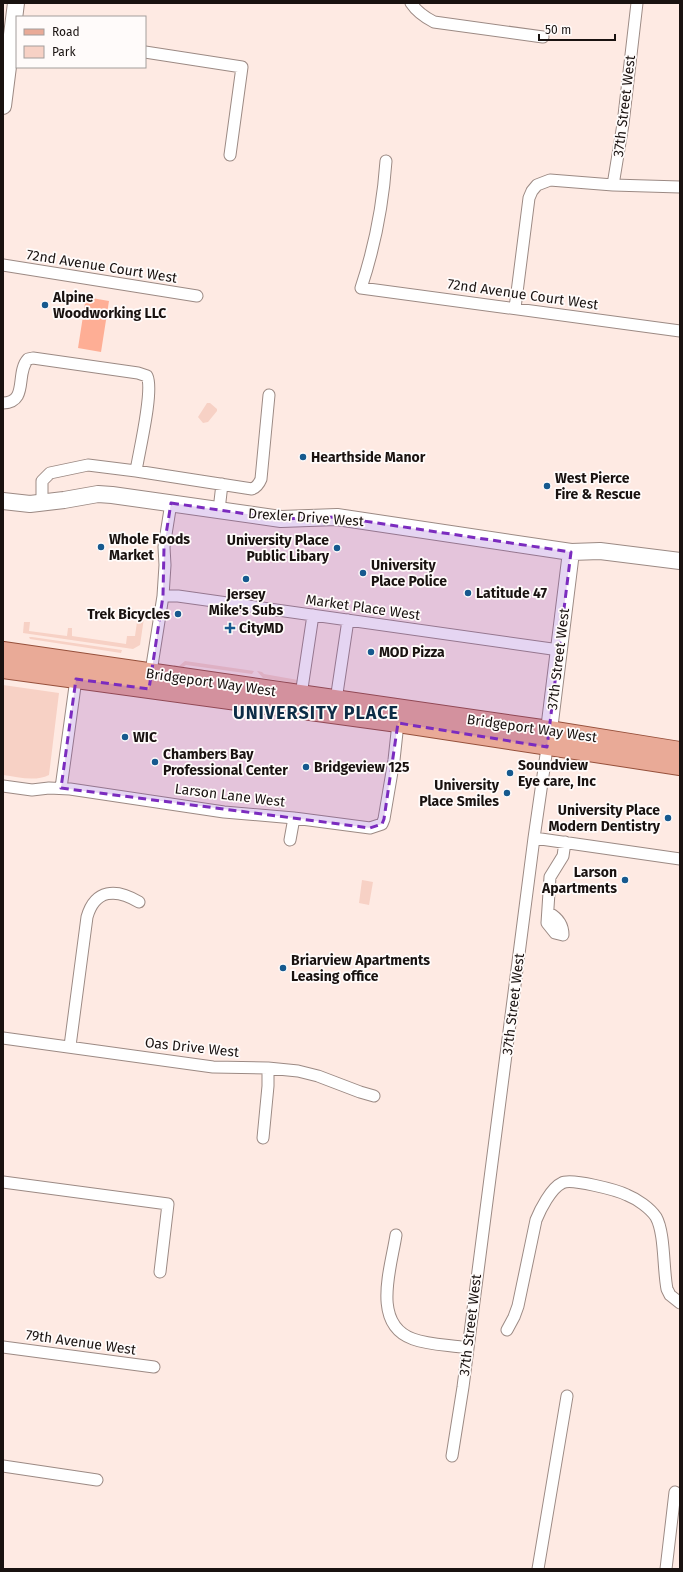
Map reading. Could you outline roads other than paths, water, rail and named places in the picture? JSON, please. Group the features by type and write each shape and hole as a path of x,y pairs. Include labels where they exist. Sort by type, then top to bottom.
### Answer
{"main road":[{"name":"Bridgeport Way West","path":"3,651 150,681 398,723 680,751"},
{"name":"Bridgeport Way West","path":"3,669 76,680 150,681 301,695 336,700 548,738 680,766"}],"street":[{"path":"3,106 14,33 16,3"},
{"name":"37th Street West","path":"613,185 623,124 637,3"},
{"path":"414,7 425,18 434,22 543,37"},
{"path":"146,52 242,67 230,155"},
{"name":"72nd Avenue Court West","path":"386,160 379,225 362,288 680,331"},
{"path":"515,308 529,198 532,190 542,182 550,180 680,188"},
{"name":"72nd Avenue Court West","path":"3,266 197,296"},
{"path":"3,403 9,403 16,399 19,393 23,368 28,359 32,358 138,373 147,376 149,381 148,402 136,471"},
{"path":"42,503 42,481 50,473 88,465 252,489 259,484 270,396"},
{"path":"219,510 222,484"},
{"name":"Drexler Drive West","path":"3,501 30,504 98,494 281,519 337,517 571,552 600,551 680,561"},
{"path":"150,681 163,596 165,565 164,547 171,503"},
{"name":"37th Street West","path":"452,1456 548,738 571,552"},
{"name":"Market Place West","path":"163,596 178,596 559,650"},
{"path":"301,695 313,615"},
{"path":"336,700 348,620"},
{"path":"61,788 76,680"},
{"name":"Larson Lane West","path":"3,786 32,790 61,788 224,812 294,818 370,828 382,824 394,760 398,723"},
{"path":"290,840 294,818"},
{"path":"534,838 680,859"},
{"path":"549,913 550,877 561,860 565,842"},
{"path":"70,1046 87,917 91,907 95,900 100,896 111,893 126,895 139,902"},
{"name":"Oas Drive West","path":"3,1038 70,1046 213,1067 283,1069 313,1074 374,1096"},
{"path":"262,1138 268,1086 268,1068"},
{"path":"3,1182 168,1204 160,1272"},
{"path":"507,1330 518,1306 536,1220 541,1209 555,1188 565,1182 575,1182 623,1193 635,1199 652,1212 657,1220 661,1236 667,1289 670,1295 680,1303"},
{"path":"396,1235 386,1299 387,1310 394,1325 402,1333 413,1339 467,1348"},
{"name":"79th Avenue West","path":"3,1346 154,1367"},
{"path":"538,1569 567,1396"},
{"path":"3,1466 97,1480"},
{"path":"666,1569 675,1492"}],"place":[{"name":"Alpine Woodworking LLC","path":"45,305"},
{"name":"Hearthside Manor","path":"303,457"},
{"name":"West Pierce Fire & Rescue","path":"547,486"},
{"name":"Whole Foods Market","path":"101,547"},
{"name":"University Place Public Libary","path":"337,548"},
{"name":"University Place Police","path":"363,573"},
{"name":"Jersey Mike's Subs","path":"246,579"},
{"name":"Latitude 47","path":"468,593"},
{"name":"Trek Bicycles","path":"178,614"},
{"name":"CityMD","path":"230,628"},
{"name":"MOD Pizza","path":"371,652"},
{"name":"WIC","path":"125,737"},
{"name":"Chambers Bay Professional Center","path":"155,762"},
{"name":"Bridgeview 125","path":"306,767"},
{"name":"Soundview Eye care, Inc","path":"510,773"},
{"name":"University Place Smiles","path":"507,793"},
{"name":"University Place Modern Dentistry","path":"668,818"},
{"name":"Larson Apartments","path":"625,880"},
{"name":"Briarview Apartments Leasing office","path":"283,968"}],"district":[{"name":"UNIVERSITY PLACE","path":"316,713"}]}
